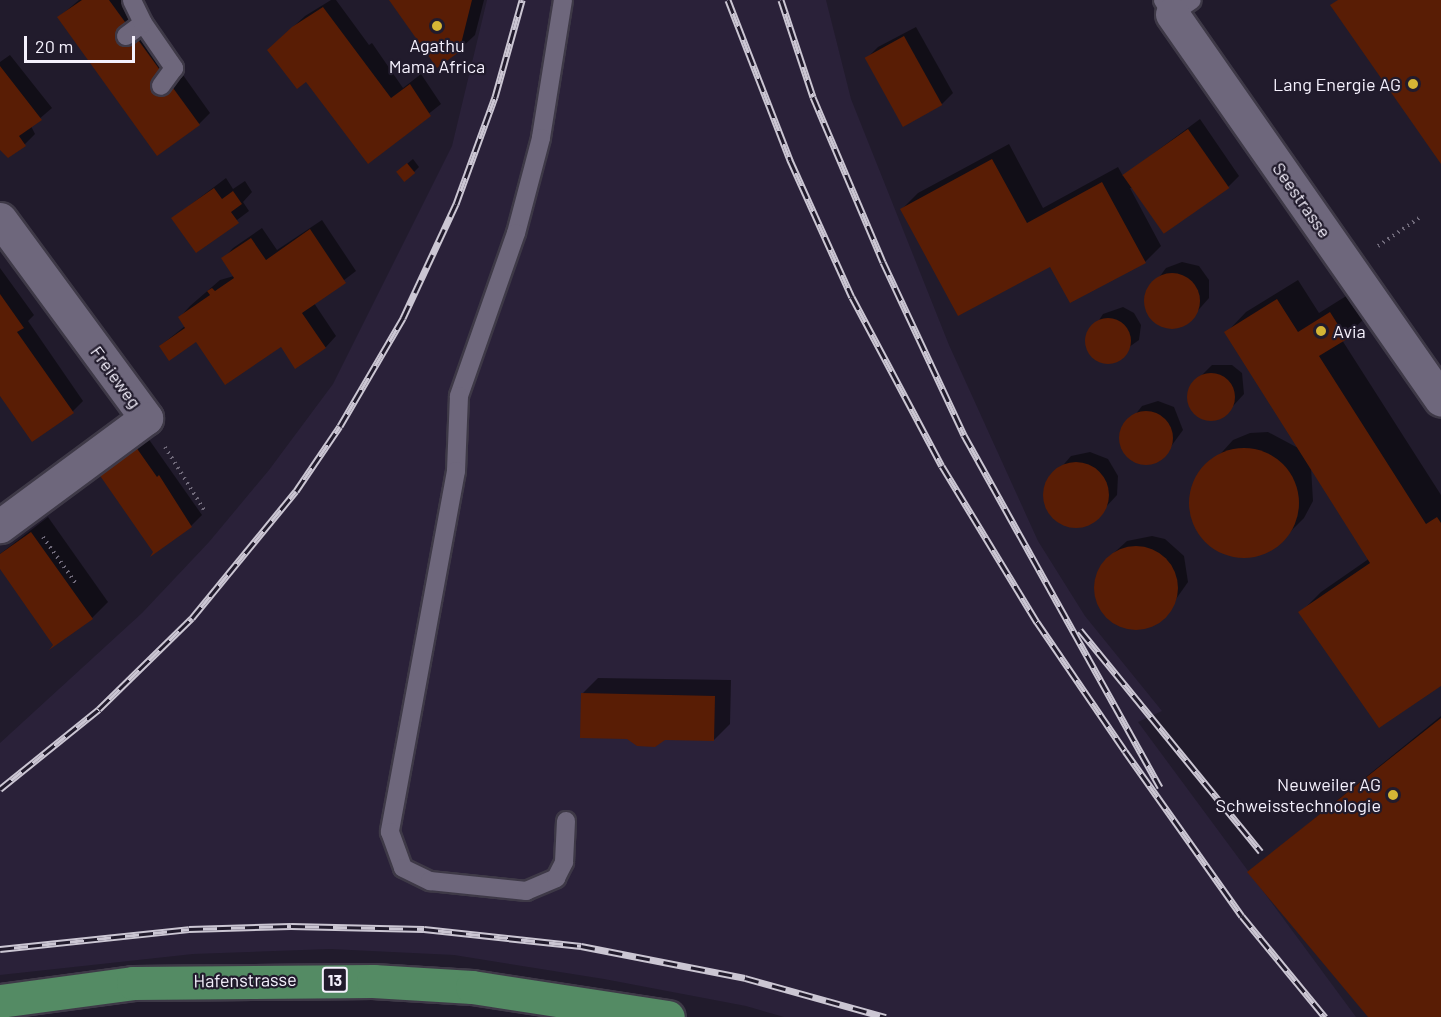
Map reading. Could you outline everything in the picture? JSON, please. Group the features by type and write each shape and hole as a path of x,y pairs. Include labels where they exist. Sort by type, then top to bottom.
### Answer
{"main road":[{"name":"Hafenstrasse","path":"0,1001 133,983 362,980 472,987 668,1017"}],"street":[{"name":"Seestrasse","path":"1176,5 1348,266 1441,399"},
{"name":"Freieweg","path":"0,219 146,418 12,518"}],"lane":[{"path":"132,0 143,23 174,68 161,86"},
{"path":"563,0 552,82 519,222 459,396 456,471 390,832 403,868 430,881 526,891 556,878 564,862 566,821"},
{"path":"126,36 143,23"}],"path":[{"path":"1348,266 1422,216"},
{"path":"146,418 204,510"},
{"path":"12,518 77,585"}],"shaded area":[{"path":"487,0 826,0 851,99 949,345 1038,541 1085,616 1162,711 1138,722 1356,1017 784,1017 746,1006 604,979 454,955 330,949 193,954 0,975 0,743 142,613 209,542 269,470 333,384 452,146"}],"building":[{"path":"82,0 109,0 200,125 157,156 57,17"},
{"name":"Agathu Mama Africa","path":"389,0 472,0 459,52 437,68"},
{"name":"Lang Energie AG","path":"1338,0 1441,0 1441,164 1330,5"},
{"path":"323,7 391,98 410,84 431,116 368,164 306,82 297,89 267,50 292,27"},
{"path":"904,36 942,105 903,127 865,58"},
{"path":"0,66 42,120 19,136 26,146 8,158 0,150"},
{"path":"1188,129 1229,188 1164,234 1122,175"},
{"path":"992,159 1027,223 1102,182 1146,263 1070,303 1050,267 958,316 900,209"},
{"path":"407,163 415,173 404,182 396,172"},
{"path":"214,188 222,199 233,191 242,204 231,212 239,223 196,253 171,218"},
{"path":"310,229 346,283 302,313 326,348 295,369 281,347 225,385 196,342 169,361 159,346 185,328 178,317 210,295 207,291 212,288 215,291 234,278 221,258 251,238 266,260"},
{"path":"1166,273 1178,273 1188,277 1196,285 1200,301 1196,317 1188,325 1178,329 1166,329 1156,325 1148,317 1144,307 1144,295 1148,285 1156,277"},
{"path":"0,294 24,328 17,332 74,413 32,442 0,396"},
{"path":"1277,299 1298,332 1330,312 1347,339 1319,356 1426,524 1437,517 1441,523 1441,686 1379,728 1298,612 1370,563 1224,332"},
{"path":"1108,318 1124,325 1131,341 1124,357 1108,364 1092,357 1085,341 1092,325"},
{"path":"1206,373 1216,373 1231,383 1235,397 1234,406 1225,417 1216,421 1206,421 1191,411 1187,402 1187,392 1197,377"},
{"path":"1146,411 1156,413 1165,419 1171,428 1173,438 1171,448 1165,457 1156,463 1146,465 1136,463 1127,457 1121,448 1119,438 1121,428 1127,419 1136,413"},
{"path":"131,440 157,477 159,475 192,527 150,557 153,552 94,467"},
{"path":"1244,448 1265,452 1283,464 1295,482 1299,503 1295,524 1283,542 1265,554 1244,558 1223,554 1205,542 1193,524 1189,503 1193,482 1205,464 1223,452"},
{"path":"1076,462 1089,465 1099,472 1106,482 1109,495 1106,508 1099,518 1089,525 1076,528 1063,525 1053,518 1046,508 1043,495 1046,482 1053,472 1063,465"},
{"path":"31,532 93,619 49,650 53,645 0,569 0,554"},
{"path":"1136,546 1152,549 1166,558 1175,572 1178,588 1175,604 1166,618 1152,627 1136,630 1120,627 1106,618 1097,604 1094,588 1097,572 1106,558 1120,549"},
{"path":"581,693 715,696 714,741 665,740 655,747 637,746 627,739 580,738"},
{"name":"Neuweiler AG Schweisstechnologie","path":"1441,718 1441,1017 1368,1017 1247,872"}],"railway":[{"path":"0,789 99,709 192,618 296,491 340,426 403,318 456,204 495,97 522,0"},
{"path":"728,0 790,160 852,297 942,466 1037,622 1125,751 1242,916 1325,1017"},
{"path":"781,0 813,97 883,262 964,435 1160,787"},
{"path":"1080,630 1261,852"},
{"path":"0,949 189,929 291,926 424,929 581,946 745,978 886,1017"}],"place":[{"name":"Agathu Mama Africa","path":"437,26"},
{"name":"Lang Energie AG","path":"1413,84"},
{"name":"Avia","path":"1321,331"},
{"name":"Neuweiler AG Schweisstechnologie","path":"1393,795"}]}
